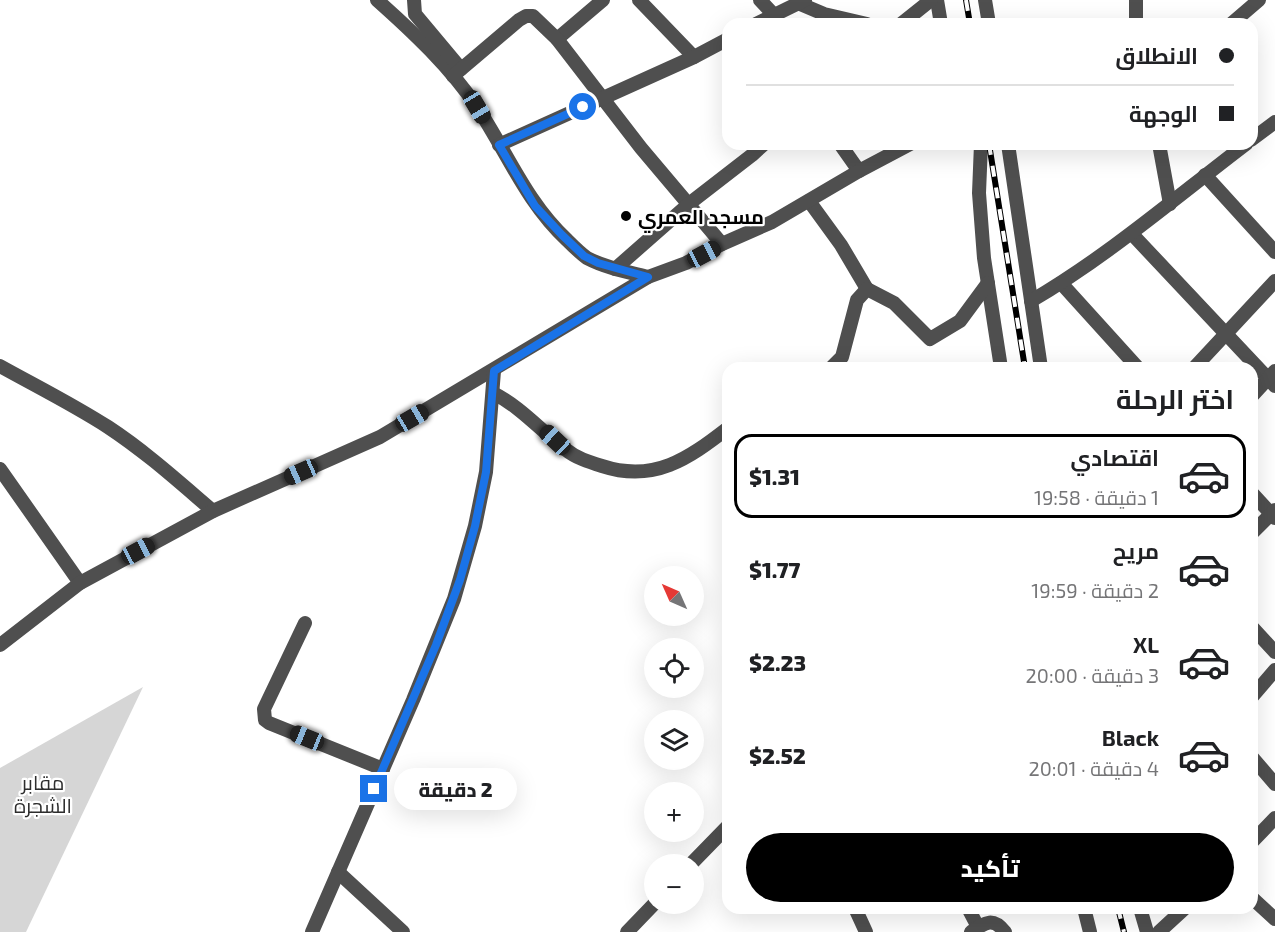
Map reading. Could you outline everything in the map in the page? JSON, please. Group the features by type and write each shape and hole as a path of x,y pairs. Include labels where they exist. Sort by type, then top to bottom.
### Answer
{"street":[{"path":"377,0 457,72"},
{"path":"414,0 415,14 457,72 535,206 584,256 648,277"},
{"path":"557,39 603,0"},
{"path":"639,0 694,57"},
{"path":"760,0 774,15"},
{"path":"908,18 930,0"},
{"path":"938,0 940,18"},
{"path":"985,0 988,18"},
{"path":"1133,18 1136,0"},
{"path":"1238,18 1259,0"},
{"path":"768,18 801,2 824,14 841,18"},
{"path":"457,72 519,20 526,16 533,16 557,39 641,148 723,244"},
{"path":"499,145 722,42"},
{"path":"1258,135 1275,122"},
{"path":"615,268 690,203 757,150"},
{"path":"844,150 859,171"},
{"path":"0,645 80,583 213,511 380,437 648,277 686,263 772,222 899,150"},
{"path":"981,150 980,193 984,258 1000,362"},
{"path":"1009,150 1040,362"},
{"path":"1161,150 1170,204"},
{"path":"1030,301 1061,283 1132,234 1238,150"},
{"path":"1205,175 1275,252"},
{"path":"808,201 841,245 867,289 894,303 930,339 960,321 988,283"},
{"path":"1132,234 1256,362"},
{"path":"1200,362 1275,281"},
{"path":"1061,283 1133,362"},
{"path":"837,362 842,357 857,300 867,289"},
{"path":"1258,364 1273,379 1258,391"},
{"path":"0,366 111,429 143,452 213,511"},
{"path":"312,932 436,645 460,580 475,526 486,472 494,371"},
{"path":"493,393 526,413 566,450 582,459 632,473 655,470 674,464 722,432"},
{"path":"0,469 80,583"},
{"path":"1258,499 1274,514 1258,528"},
{"path":"305,623 264,709 265,720 383,769"},
{"path":"1258,634 1275,652"},
{"path":"1258,690 1275,670"},
{"path":"1258,764 1275,784"},
{"path":"1258,836 1275,818"},
{"path":"701,854 722,832"},
{"path":"338,872 403,932"},
{"path":"1258,903 1275,919"},
{"path":"627,932 644,914"},
{"path":"858,914 866,932"},
{"path":"970,914 975,929 991,922 998,923 1005,932"},
{"path":"1086,914 1090,932"},
{"path":"1142,914 1147,932"},
{"path":"1159,932 1178,914"}],"green space":[{"name":"مقابر الشجرة","path":"143,687 26,932 0,932 0,768"}],"railway":[{"path":"966,0 969,18"},
{"path":"990,150 1024,362"},
{"path":"1120,914 1124,932"}],"place":[{"name":"مسجد العمري","path":"626,216"}],"route":[{"path":"374,789 436,645 460,580 475,526 486,472 494,371 648,277 598,263 584,256 535,206 499,145 583,107"}]}
